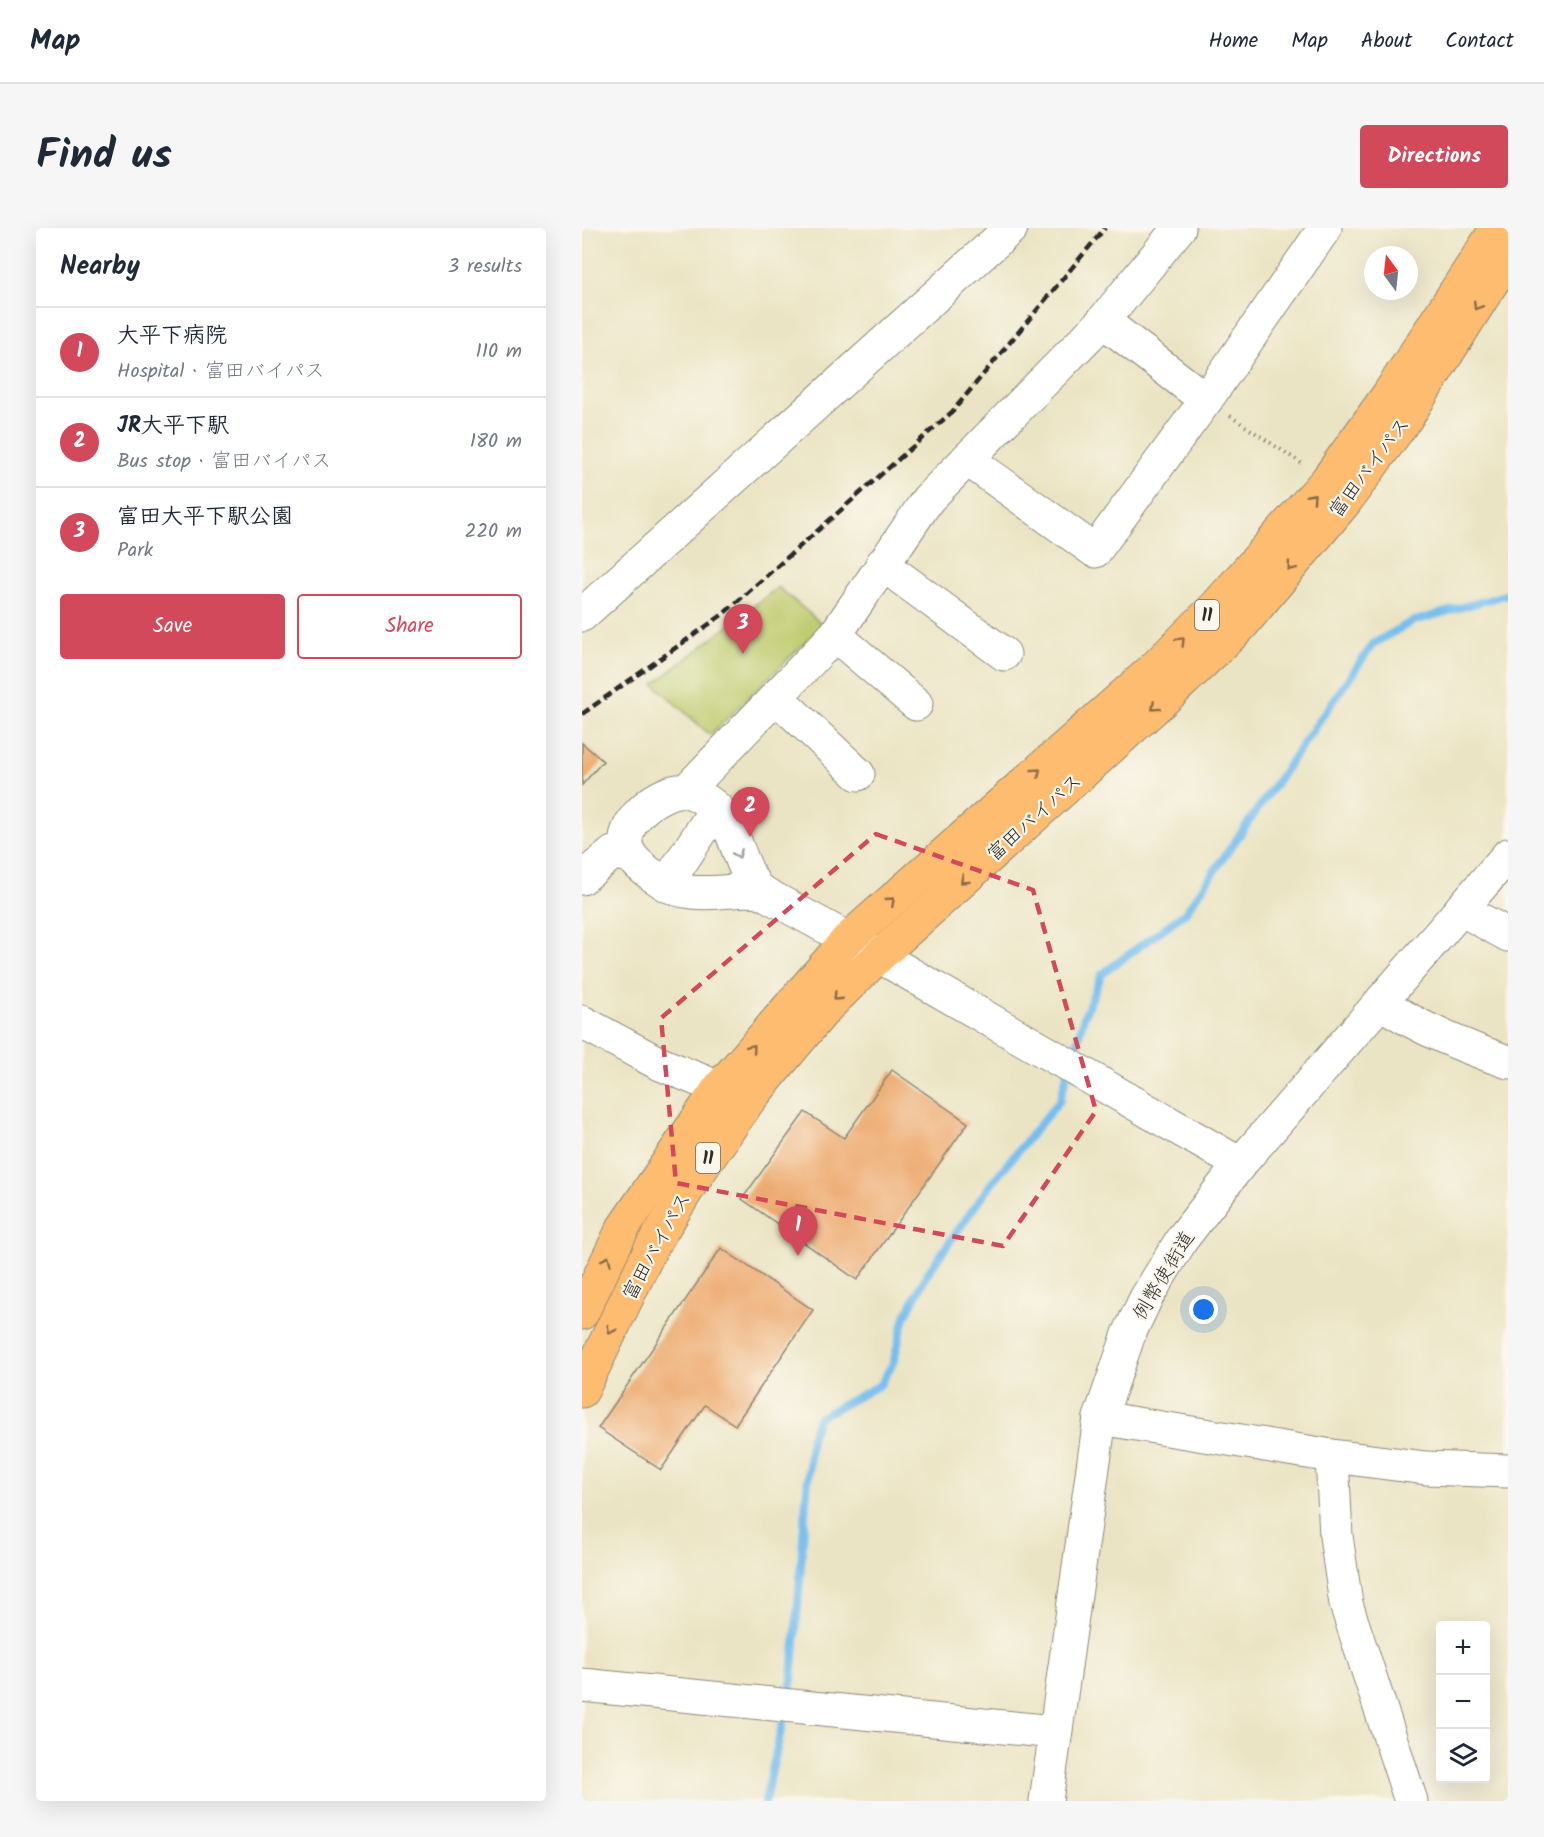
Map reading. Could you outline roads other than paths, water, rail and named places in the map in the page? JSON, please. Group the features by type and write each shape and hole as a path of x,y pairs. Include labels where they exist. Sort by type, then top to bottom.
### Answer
{"main road":[{"name":"富田バイパス","path":"582,1313 623,1228 718,1088 847,940 1152,670 1216,606 1327,480 1388,395 1497,228"},
{"name":"富田バイパス","path":"582,1391 651,1248 692,1182 749,1100 825,1009 879,956 1081,775 1242,625 1345,502 1407,417 1508,257"}],"street":[{"path":"582,615 1011,228"},
{"path":"758,890 685,891 666,885 631,856 626,845 627,831 638,816 668,793 687,790 835,635 928,499 1102,321 1179,228"},
{"path":"967,459 1095,551 1206,400 1325,228"},
{"path":"1102,321 1206,400"},
{"path":"882,564 1004,654"},
{"path":"835,635 916,704"},
{"path":"776,698 858,774"},
{"path":"687,790 717,809 729,826 747,876 758,890 879,956 1240,1164"},
{"path":"666,885 717,809"},
{"path":"582,878 613,853 631,856"},
{"name":"例幣使街道","path":"1046,1801 1100,1418 1129,1334 1146,1298 1182,1239 1240,1164 1508,855"},
{"path":"1461,909 1508,935"},
{"path":"1380,1003 1415,1025 1454,1044 1508,1062"},
{"path":"582,1022 658,1063 718,1088"},
{"path":"1100,1418 1332,1456 1426,1468 1508,1471"},
{"path":"1332,1456 1336,1536 1346,1604 1411,1801"},
{"path":"582,1685 1054,1732"}],"waterway":[{"path":"1073,1057 1084,1017 1102,974 1185,913 1373,644 1411,622 1508,594"},
{"path":"788,1698 792,1680 811,1438 818,1418 880,1385 893,1363 905,1317 927,1274 990,1185 1060,1100 1067,1074"},
{"path":"765,1801 785,1713"}],"railway":[{"path":"582,714 722,615 952,412 1105,228"}],"place":[{"name":"富田大平下駅公園","path":"743,654"},
{"name":"JR大平下駅","path":"750,837"},
{"name":"大平下病院","path":"798,1256"}]}
